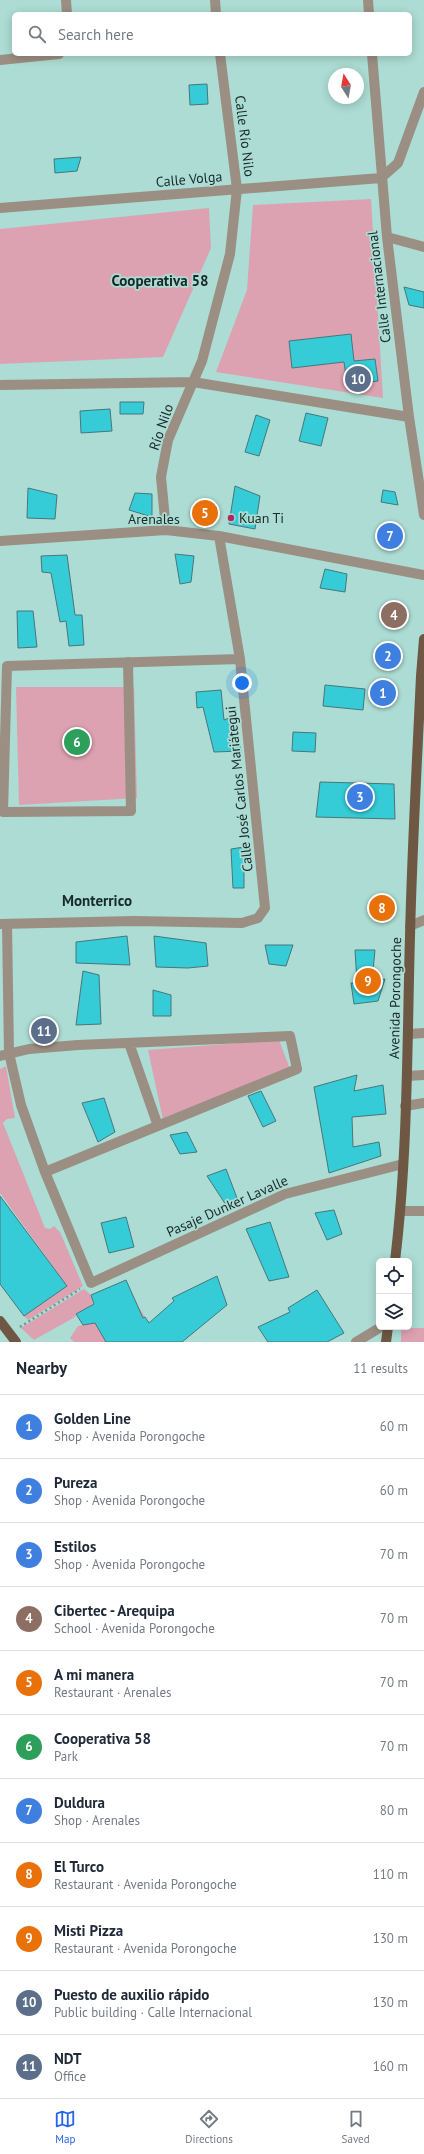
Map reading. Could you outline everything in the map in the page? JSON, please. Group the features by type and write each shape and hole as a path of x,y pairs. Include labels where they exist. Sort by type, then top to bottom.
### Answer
{"main road":[{"name":"Avenida Porongoche","path":"395,1258 401,1211 407,1076 410,926 424,639"},
{"path":"0,1321 16,1342"},
{"path":"386,1342 388,1330"}],"street":[{"path":"66,0 67,12"},
{"path":"215,0 216,12"},
{"path":"368,0 369,12"},
{"path":"0,60 39,56"},
{"name":"Calle Río Nilo","path":"202,361 230,254 237,188 220,56"},
{"name":"Calle Internacional","path":"372,56 387,237 424,515"},
{"path":"381,178 398,163 424,92"},
{"name":"Calle Volga","path":"0,208 237,188 381,178"},
{"path":"387,237 424,248"},
{"name":"Río Nilo","path":"166,530 160,477 168,440 202,361"},
{"path":"0,385 193,382 410,417"},
{"name":"Arenales","path":"0,541 166,530 219,536 424,575"},
{"name":"Calle José Carlos Mariátegui","path":"3,924 134,921 242,923 258,918 265,908 240,660 219,536"},
{"path":"128,662 131,811 3,812 7,666 128,662 240,660"},
{"path":"410,926 424,920"},
{"path":"3,924 4,1054 45,1172 91,1283"},
{"path":"408,1034 424,1033"},
{"path":"4,1054 78,1045 290,1036 296,1069 45,1172"},
{"path":"129,1043 158,1126"},
{"path":"407,1076 424,1075"},
{"path":"405,1106 424,1103"},
{"name":"Pasaje Dunker Lavalle","path":"91,1283 285,1194 403,1164"},
{"path":"401,1211 424,1211"},
{"path":"356,1342 376,1330"}],"path":[{"path":"9,1333 91,1283"}],"shaded area":[{"path":"371,199 383,398 216,372 247,290 253,205"},
{"path":"209,208 211,248 163,357 0,364 0,229"},
{"path":"16,687 134,687 137,798 19,805"},
{"path":"279,1040 290,1069 163,1120 148,1050"},
{"path":"6,1066 15,1118 7,1119 3,1123 45,1228 50,1229 54,1226 60,1232 83,1286 28,1320 24,1316 67,1286 0,1193 0,1069"},
{"path":"84,1289 91,1295 93,1304 76,1314 75,1317 34,1340 21,1328"},
{"path":"136,1303 145,1317 106,1342 74,1342 70,1338 78,1326 102,1321"},
{"path":"424,1328 424,1342 401,1342 401,1330"}],"building":[{"path":"207,84 208,104 190,105 189,85"},
{"path":"81,157 77,171 55,173 54,159"},
{"path":"404,287 424,292 424,308 409,305"},
{"path":"351,334 354,361 375,359 378,381 347,385 344,362 292,368 289,341"},
{"path":"120,402 144,402 143,414 120,414"},
{"path":"110,409 112,431 81,433 80,411"},
{"path":"306,413 328,418 321,446 299,441"},
{"path":"256,415 270,420 259,456 245,452"},
{"path":"235,486 260,496 255,529 229,524"},
{"path":"28,488 57,495 55,519 27,518"},
{"path":"383,490 395,492 398,505 381,502"},
{"path":"135,493 152,494 152,517 129,510"},
{"path":"175,554 194,556 191,582 180,584"},
{"path":"67,555 75,615 82,615 84,645 69,646 66,621 60,622 51,573 42,572 41,556"},
{"path":"325,569 347,574 345,592 320,588"},
{"path":"17,611 33,611 37,647 18,648"},
{"path":"325,685 365,689 363,710 323,706"},
{"path":"221,690 224,720 234,716 241,751 214,752 203,707 197,708 196,692"},
{"path":"293,732 316,733 315,752 292,751"},
{"path":"320,782 394,784 395,819 316,817"},
{"path":"244,847 244,888 233,888 231,849"},
{"path":"127,936 130,965 76,963 76,942"},
{"path":"154,936 206,943 208,966 188,968 156,967"},
{"path":"265,945 293,945 286,966 269,964"},
{"path":"355,950 375,950 372,981 385,979 378,1001 354,1004 351,983 357,983"},
{"path":"83,971 99,975 101,1024 76,1025"},
{"path":"153,990 171,995 171,1016 153,1016"},
{"path":"357,1075 354,1091 383,1085 386,1114 352,1117 353,1147 379,1142 381,1156 329,1173 314,1087"},
{"path":"261,1091 276,1121 263,1127 248,1096"},
{"path":"104,1098 115,1132 98,1142 82,1103"},
{"path":"187,1132 197,1152 180,1154 170,1135"},
{"path":"226,1169 237,1198 226,1205 207,1176"},
{"path":"0,1196 67,1286 24,1316 0,1284"},
{"path":"334,1210 342,1234 327,1240 315,1213"},
{"path":"126,1217 134,1247 109,1253 101,1223"},
{"path":"270,1222 289,1277 269,1281 246,1229"},
{"path":"217,1276 227,1305 182,1342 106,1342 95,1323 83,1325 76,1314 94,1304 91,1295 126,1280 143,1318 145,1317 149,1323 174,1301 172,1298"},
{"path":"317,1290 344,1333 327,1342 268,1342 258,1327 290,1312 288,1308"}],"place":[{"name":"Puesto de auxilio rápido","path":"358,379"},
{"name":"A mi manera","path":"205,513"},
{"name":"Kuan Ti","path":"231,518"},
{"name":"Duldura","path":"390,536"},
{"name":"Cibertec - Arequipa","path":"394,615"},
{"name":"Pureza","path":"388,656"},
{"name":"Golden Line","path":"383,693"},
{"name":"Cooperativa 58","path":"77,742"},
{"name":"Estilos","path":"360,797"},
{"name":"El Turco","path":"382,908"},
{"name":"Misti Pizza","path":"368,981"},
{"name":"NDT","path":"44,1031"}],"district":[{"name":"Cooperativa 58","path":"160,281"},
{"name":"Monterrico","path":"97,901"}]}
